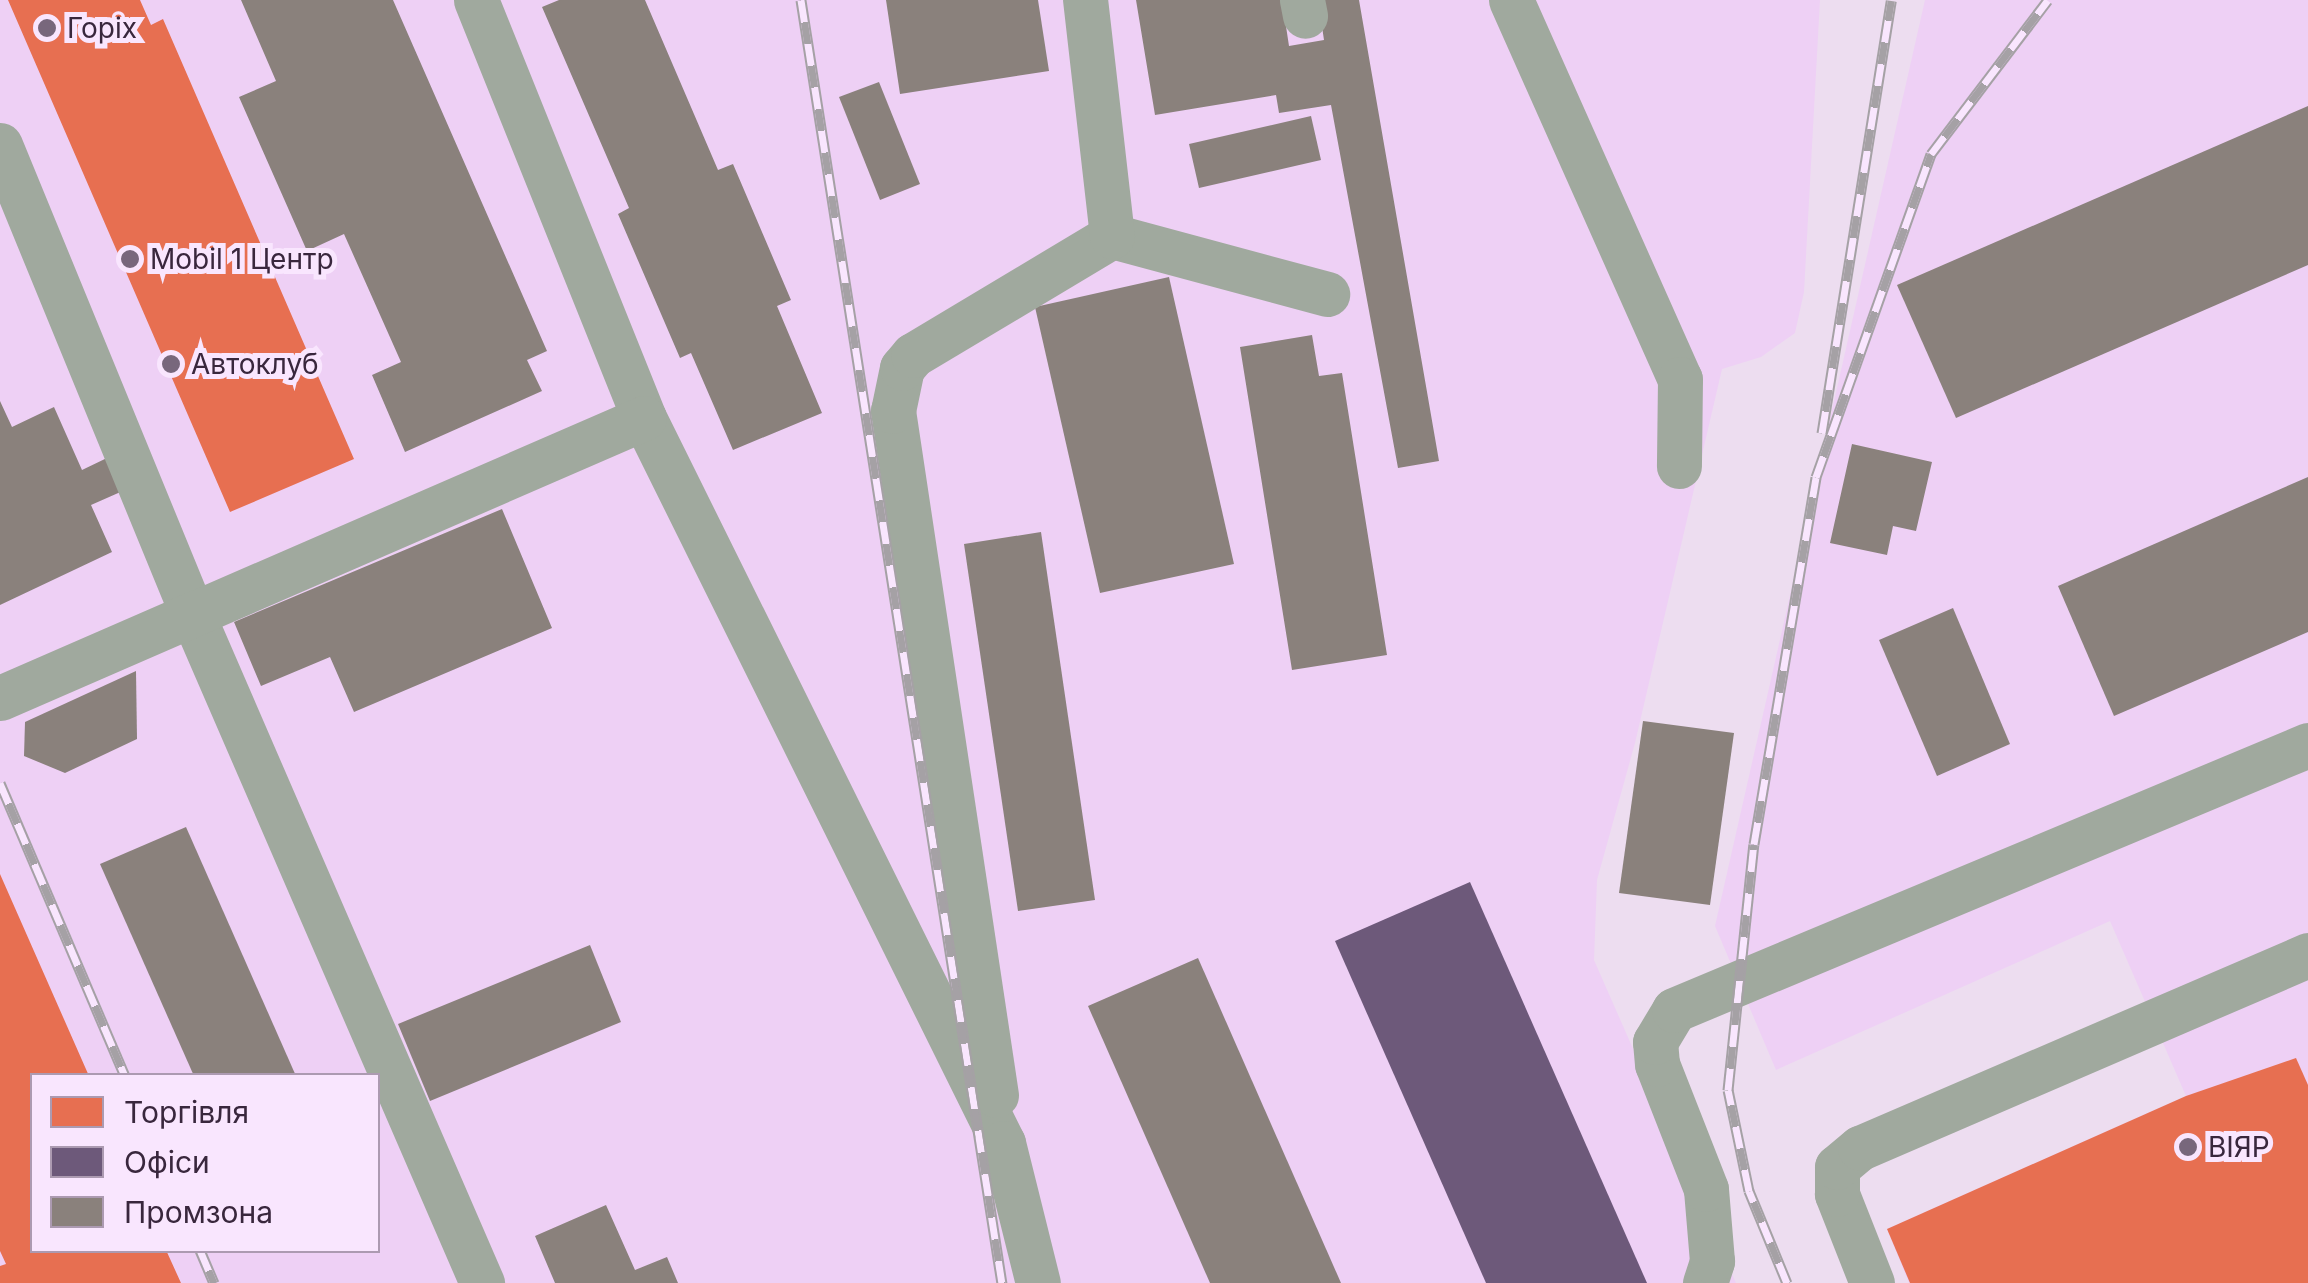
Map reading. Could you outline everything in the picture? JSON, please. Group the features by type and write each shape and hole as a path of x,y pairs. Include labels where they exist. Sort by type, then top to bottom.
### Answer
{"lane":[{"path":"476,0 644,418 1004,1143"},
{"path":"1085,0 1112,236"},
{"path":"1511,0 1680,379 1678,466"},
{"path":"0,145 194,618 482,1283"},
{"path":"1038,1283 1004,1143 893,411 895,390 902,368 913,355 1112,236 1328,294"},
{"path":"0,698 194,618 644,418"},
{"path":"1706,1283 1712,1261 1706,1189 1657,1064 1654,1042 1674,1010 2308,746"},
{"path":"1872,1283 1836,1194 1837,1167 1860,1148 2308,956"}],"shaded area":[{"path":"0,0 1820,0 1804,292 1795,333 1761,357 1722,369 1635,743 1597,880 1594,960 1736,1283 0,1283"},
{"path":"1925,0 2308,0 2308,1283 1909,1283 1887,1229 2186,1096 2110,921 1776,1070 1715,926"}],"building: Торгівля":[{"path":"8,0 140,0 151,25 163,19 354,459 230,512"},
{"path":"0,874 88,1073 30,1073 30,1253 167,1253 181,1283 0,1283 0,1266 6,1264 0,1251"},
{"name":"ВІЯР","path":"2296,1058 2308,1085 2308,1283 1910,1283 1887,1229 2186,1096"}],"building: Офіси":[{"path":"1470,882 1647,1283 1486,1283 1335,941"}],"building: Промзона":[{"path":"241,0 393,0 547,351 527,360 542,391 405,452 372,375 401,362 344,234 307,251 239,97 276,81"},
{"path":"559,0 645,0 718,170 733,164 791,300 777,306 822,413 733,450 691,353 680,358 618,214 629,208 542,7"},
{"path":"886,0 1038,0 1049,71 900,94"},
{"path":"1136,0 1282,0 1289,46 1324,40 1318,0 1359,0 1439,461 1398,468 1331,105 1279,113 1276,95 1155,115"},
{"path":"879,82 920,184 880,200 839,97"},
{"path":"2308,106 2308,265 1956,418 1897,285"},
{"path":"1311,116 1321,160 1199,188 1189,144"},
{"path":"1169,277 1234,564 1100,593 1035,307"},
{"path":"1312,335 1319,376 1342,373 1387,655 1292,670 1240,347"},
{"path":"0,401 12,427 54,407 82,470 109,457 125,490 91,505 112,552 0,605"},
{"path":"1852,444 1932,462 1916,531 1893,526 1887,555 1830,543"},
{"path":"2308,477 2308,632 2114,716 2058,586"},
{"path":"502,509 552,628 354,712 330,657 261,686 234,622"},
{"path":"1041,532 1095,900 1018,911 964,544"},
{"path":"1953,608 2010,744 1937,776 1879,640"},
{"path":"136,671 137,739 65,773 24,756 25,722"},
{"path":"1643,721 1734,733 1710,905 1619,893"},
{"path":"186,827 295,1073 193,1073 100,864"},
{"path":"590,945 621,1022 430,1101 398,1024"},
{"path":"1198,958 1341,1283 1210,1283 1088,1006"},
{"path":"606,1205 635,1270 667,1257 678,1283 555,1283 535,1236"}],"railway":[{"path":"801,0 1002,1283"},
{"path":"1822,433 1891,0"},
{"path":"1787,1283 1749,1191 1728,1090 1754,844 1816,477 1931,154 2048,0"},
{"path":"0,783 124,1073"},
{"path":"201,1253 214,1283"}],"place":[{"name":"Горіх","path":"47,28"},
{"name":"Mobil 1 Центр","path":"130,259"},
{"name":"Автоклуб","path":"171,364"},
{"name":"ВІЯР","path":"2188,1147"}]}
